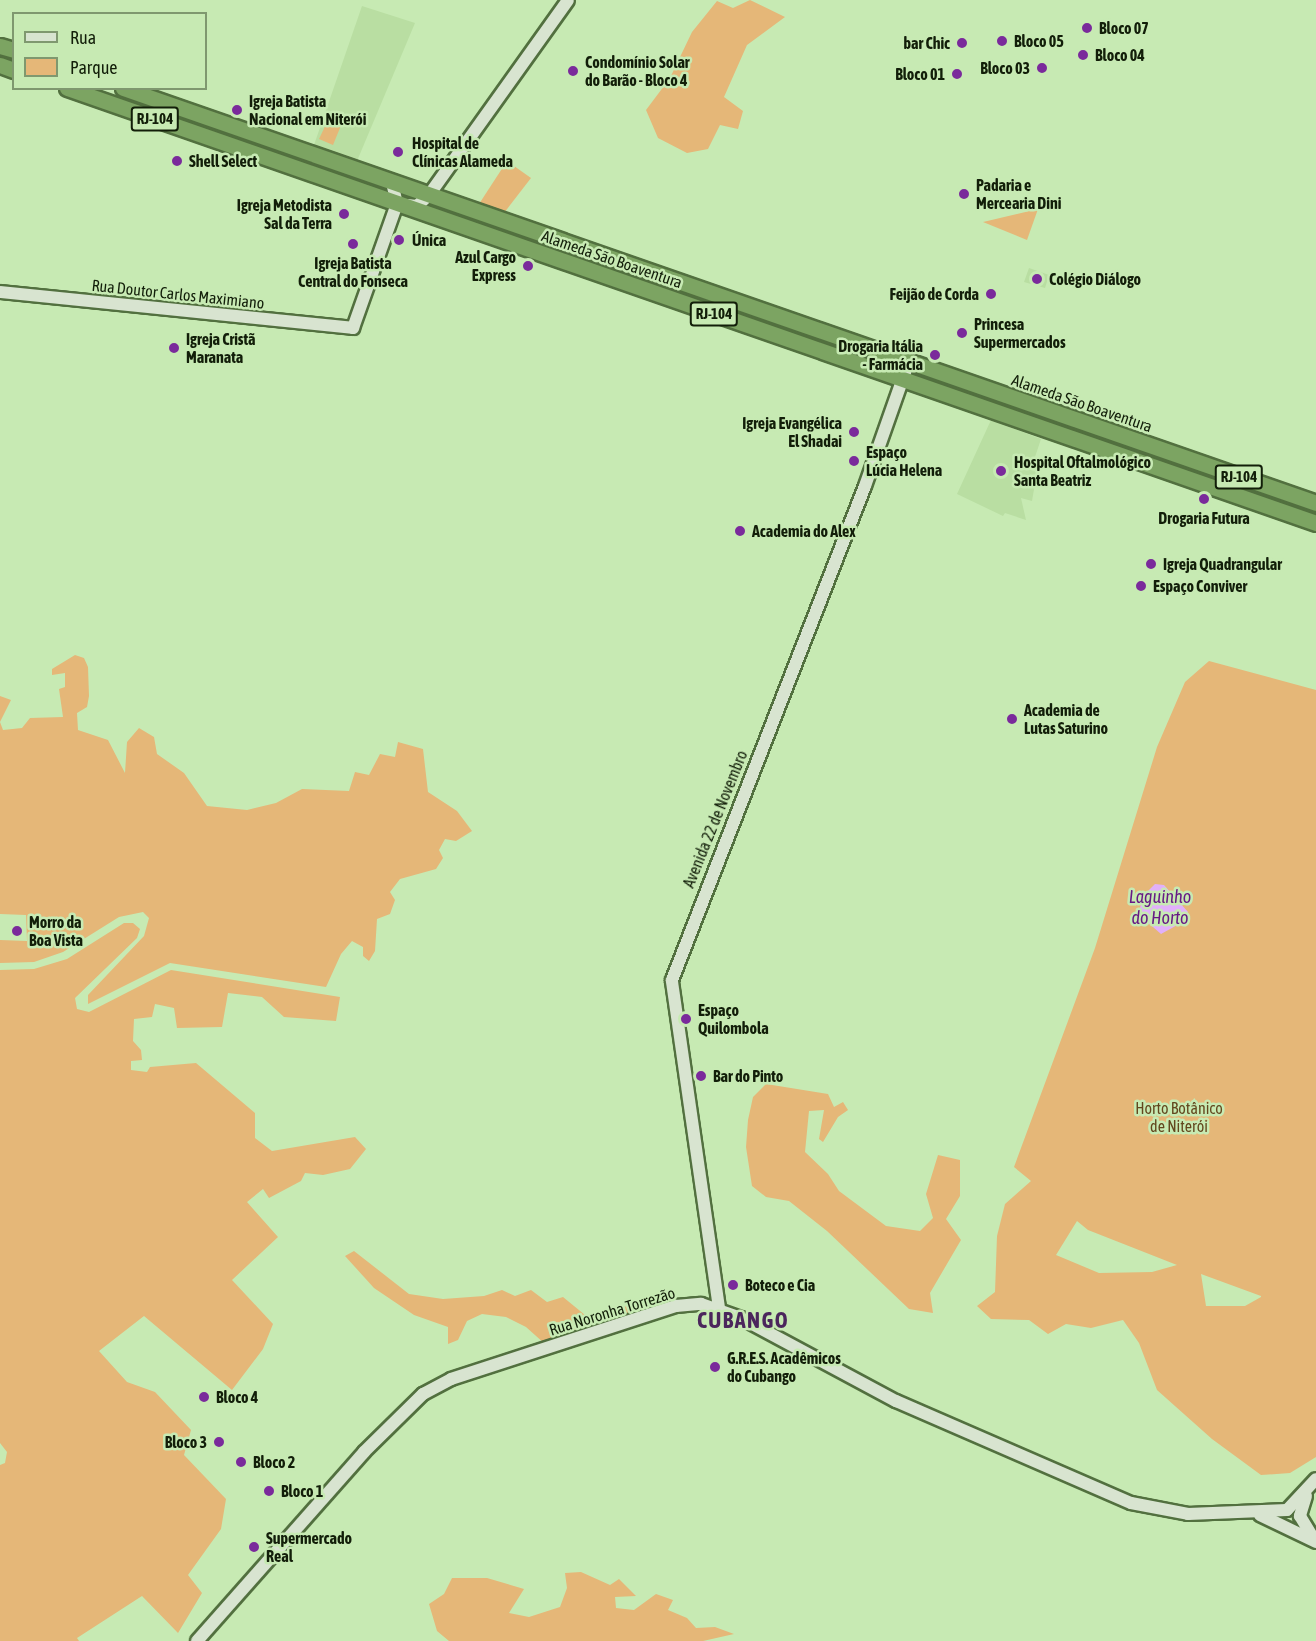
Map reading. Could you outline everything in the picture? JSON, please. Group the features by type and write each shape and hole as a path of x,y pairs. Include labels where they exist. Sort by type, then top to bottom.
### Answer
{"highway":[{"name":"Alameda São Boaventura","path":"73,90 1316,523"},
{"name":"Alameda São Boaventura","path":"129,90 1316,504"}],"main road":[{"path":"392,183 397,204 417,206 429,195 568,0"},
{"name":"Rua Doutor Carlos Maximiano","path":"0,292 354,328 397,204"},
{"name":"Avenida 22 de Novembro","path":"719,1308 672,980 909,362"},
{"name":"Rua Noronha Torrezão","path":"197,1641 364,1452 423,1394 451,1379 667,1309 701,1304 719,1308 896,1401 1115,1498 1173,1512 1287,1510"},
{"path":"1307,1492 1296,1525 1287,1525 1283,1518 1287,1510 1307,1492 1316,1479"},
{"path":"1287,1510 1295,1510 1300,1516"},
{"name":"Rua Noronha Torrezão","path":"1253,1512 1287,1525 1316,1542 1300,1516"}],"shaded area":[{"path":"362,6 415,23 357,161 314,145"},
{"name":"Colégio Diálogo","path":"1029,268 1049,275 1045,288 1024,282"},
{"name":"Hospital Oftalmológico Santa Beatriz","path":"991,420 1041,439 1031,469 1037,472 1032,501 1021,498 1026,520 1005,513 1003,516 957,494"}],"green space":[{"path":"750,0 785,17 747,45 724,97 743,111 738,129 720,125 708,149 687,153 658,138 646,110 670,78 692,32 717,1 733,8"},
{"path":"329,118 342,123 333,145 319,139"},
{"path":"507,161 531,178 504,213 479,204"},
{"path":"1038,209 1027,240 983,222"},
{"path":"75,655 84,658 88,667 89,696 87,707 77,713 78,730 108,740 125,773 127,742 139,728 154,737 157,754 184,773 207,806 247,810 276,803 302,789 349,791 355,772 369,775 380,754 395,757 398,742 423,749 428,792 457,811 472,831 456,841 445,839 439,850 443,858 436,869 400,879 390,892 395,900 390,914 377,919 375,951 369,961 363,956 363,947 352,941 341,954 326,987 170,963 88,1004 88,995 144,936 149,918 143,912 119,917 63,952 34,962 0,963 0,940 27,941 26,915 0,914 0,722 3,730 22,728 30,718 63,717 59,689 65,687 65,673 52,675 52,669"},
{"name":"Horto Botânico de Niterói","path":"1209,661 1316,690 1316,1457 1290,1473 1261,1475 1212,1439 1157,1390 1139,1343 1123,1320 1091,1328 1066,1324 1048,1334 1029,1320 991,1319 977,1306 995,1292 997,1236 1005,1204 1031,1181 1014,1167 1095,948 1157,747 1185,682","holes":["1077,1221 1088,1230 1177,1265 1152,1272 1099,1273 1056,1255","1201,1274 1261,1296 1261,1297 1245,1306 1206,1306"]},
{"path":"0,696 11,700 0,722"},
{"path":"124,923 133,923 140,929 137,938 75,998 77,1009 89,1012 171,970 340,997 336,1021 284,1017 262,997 228,993 222,1027 177,1028 174,1008 155,1004 152,1017 134,1019 133,1041 141,1050 142,1060 131,1061 131,1070 147,1072 150,1067 196,1063 255,1113 255,1138 272,1151 355,1137 366,1149 350,1169 323,1175 305,1173 301,1181 269,1198 263,1189 247,1202 278,1237 232,1280 273,1324 263,1349 232,1390 144,1316 99,1351 127,1382 155,1392 191,1430 184,1455 226,1499 221,1529 188,1575 202,1593 178,1633 142,1596 77,1638 79,1641 0,1641 0,1465 5,1463 7,1452 0,1443 0,970 34,969 67,959"},
{"path":"766,1084 828,1094 834,1107 843,1102 848,1110 838,1117 823,1142 819,1139 824,1110 809,1111 805,1152 828,1174 839,1191 886,1226 920,1231 933,1218 926,1194 938,1155 960,1160 960,1196 946,1219 961,1240 930,1293 933,1313 909,1309 827,1231 789,1201 766,1197 752,1186 746,1147 748,1120 753,1097"},
{"path":"354,1251 409,1294 443,1299 484,1296 502,1290 515,1296 531,1290 547,1302 563,1297 585,1315 633,1305 631,1314 545,1344 526,1327 506,1317 482,1314 467,1321 458,1340 448,1344 448,1327 414,1315 374,1288 345,1256"},
{"path":"581,1572 610,1585 619,1579 636,1596 615,1597 616,1608 634,1610 656,1594 673,1600 668,1610 687,1618 696,1628 715,1627 734,1634 703,1641 449,1641 437,1631 429,1604 444,1594 452,1578 487,1578 524,1589 509,1613 529,1617 560,1607 567,1588 565,1573"}],"water":[{"name":"Laguinho do Horto","path":"1155,884 1164,885 1188,912 1181,923 1161,934 1145,920 1140,908 1142,897"}],"waterway":[{"path":"303,161 308,162"},
{"path":"328,169 369,184"},
{"path":"748,315 902,369"},
{"path":"910,372 1052,421"},
{"path":"1291,503 1316,512"}],"place":[{"name":"Bloco 07","path":"1087,28"},
{"name":"Bloco 05","path":"1002,41"},
{"name":"bar Chic","path":"962,43"},
{"name":"Bloco 04","path":"1083,55"},
{"name":"Bloco 03","path":"1042,68"},
{"name":"Condomínio Solar do Barão - Bloco 4","path":"573,71"},
{"name":"Bloco 01","path":"957,74"},
{"name":"Igreja Batista Nacional em Niterói","path":"237,110"},
{"name":"Hospital de Clínicas Alameda","path":"398,152"},
{"name":"Shell Select","path":"177,161"},
{"name":"Padaria e Mercearia Dini","path":"964,194"},
{"name":"Igreja Metodista Sal da Terra","path":"344,214"},
{"name":"Única","path":"399,240"},
{"name":"Igreja Batista Central do Fonseca","path":"353,244"},
{"name":"Azul Cargo Express","path":"528,266"},
{"name":"Colégio Diálogo","path":"1037,279"},
{"name":"Feijão de Corda","path":"991,294"},
{"name":"Princesa Supermercados","path":"962,333"},
{"name":"Igreja Cristã Maranata","path":"174,348"},
{"name":"Drogaria Itália - Farmácia","path":"935,355"},
{"name":"Igreja Evangélica El Shadai","path":"854,432"},
{"name":"Espaço Lúcia Helena","path":"854,461"},
{"name":"Hospital Oftalmológico Santa Beatriz","path":"1001,471"},
{"name":"Drogaria Futura","path":"1204,499"},
{"name":"Academia do Alex","path":"740,531"},
{"name":"Igreja Quadrangular","path":"1151,564"},
{"name":"Espaço Conviver","path":"1141,586"},
{"name":"Academia de Lutas Saturino","path":"1012,719"},
{"name":"Morro da Boa Vista","path":"17,931"},
{"name":"Espaço Quilombola","path":"686,1019"},
{"name":"Bar do Pinto","path":"701,1076"},
{"name":"Boteco e Cia","path":"733,1285"},
{"name":"G.R.E.S. Acadêmicos do Cubango","path":"715,1367"},
{"name":"Bloco 4","path":"204,1397"},
{"name":"Bloco 3","path":"219,1442"},
{"name":"Bloco 2","path":"241,1462"},
{"name":"Bloco 1","path":"269,1491"},
{"name":"Supermercado Real","path":"254,1547"}],"district":[{"name":"CUBANGO","path":"743,1321"}]}
